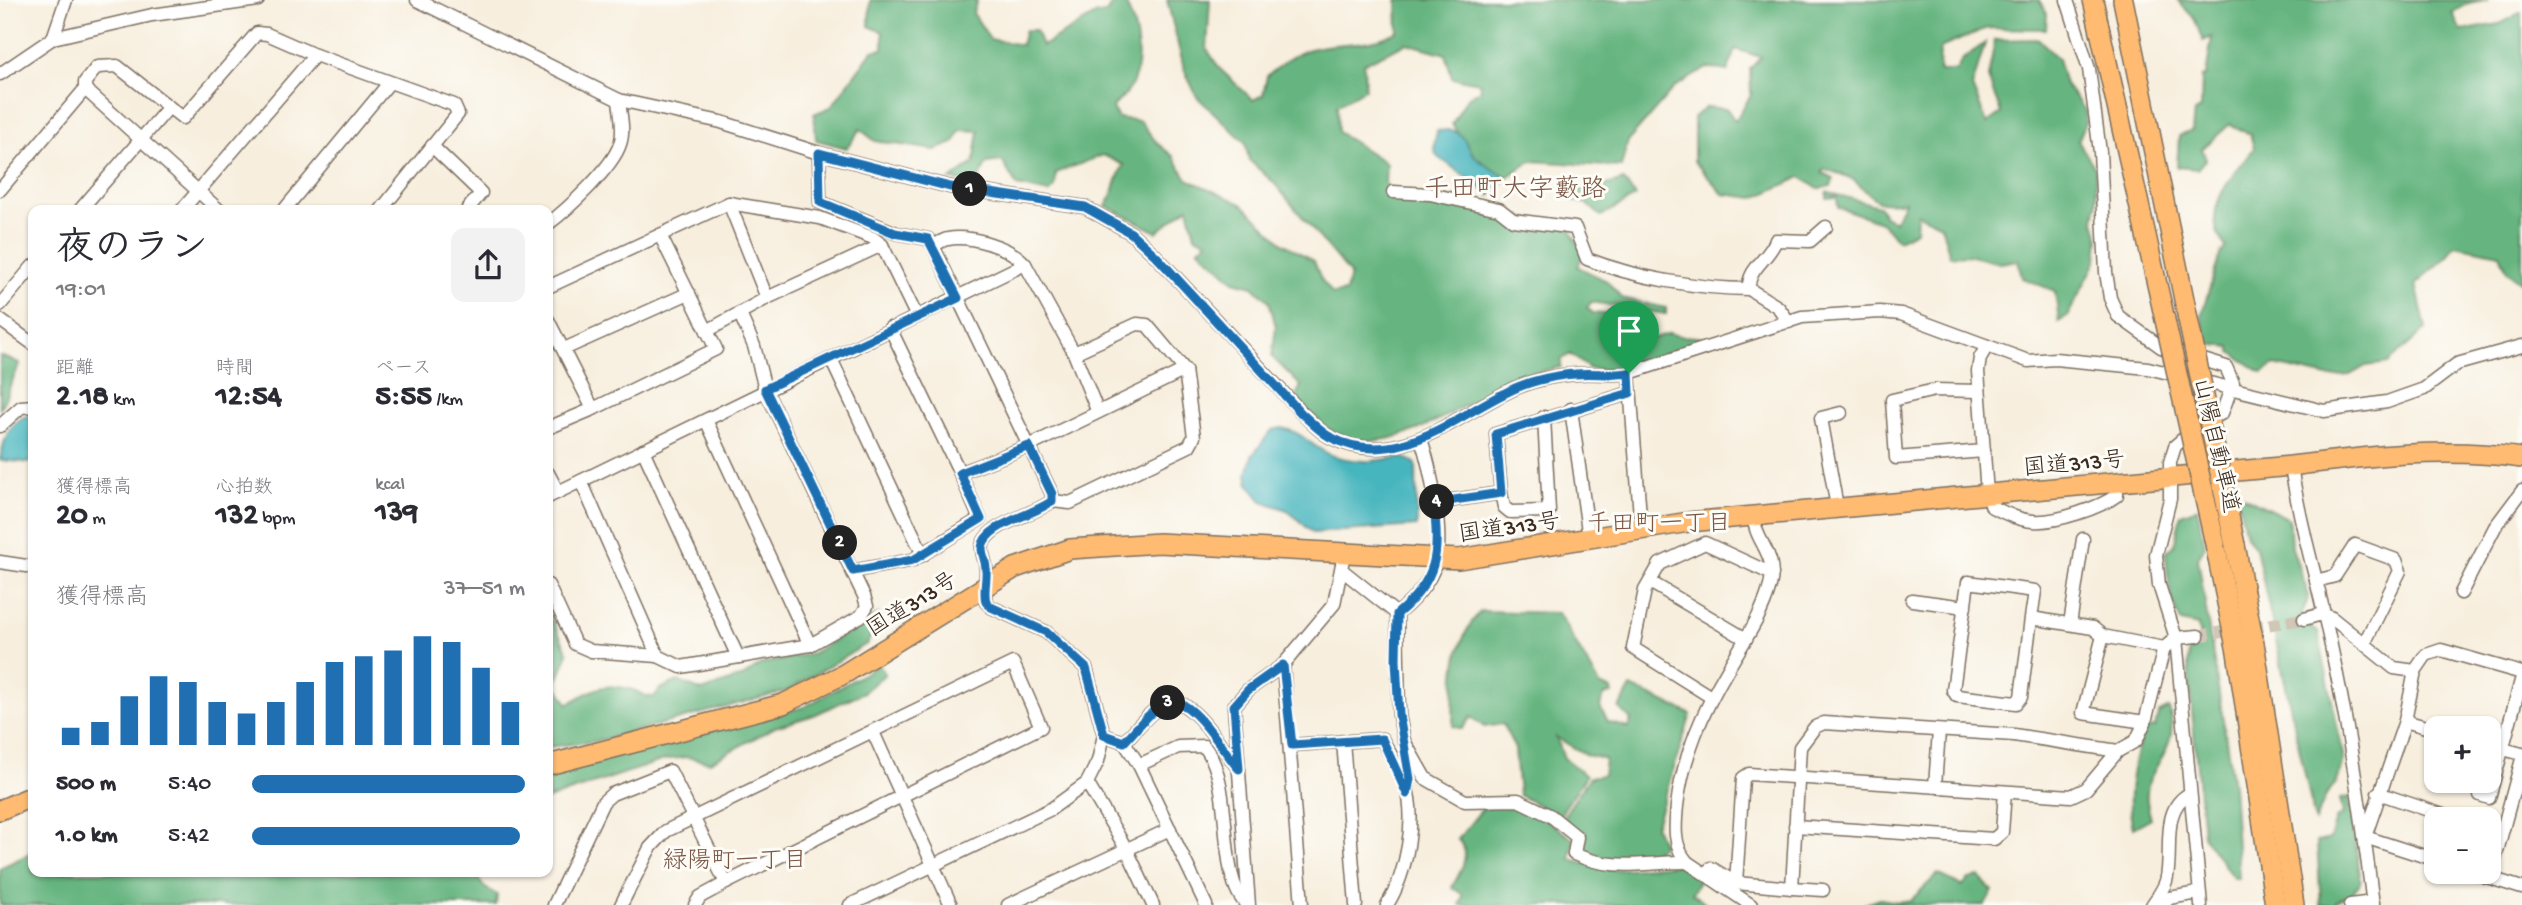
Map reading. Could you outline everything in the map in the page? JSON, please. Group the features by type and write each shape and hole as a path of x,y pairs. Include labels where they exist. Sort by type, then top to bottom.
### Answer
{"highway":[{"name":"山陽自動車道","path":"2093,0 2165,320 2255,649 2294,905"},
{"name":"山陽自動車道","path":"2123,0 2188,320 2225,544 2243,692 2275,905"},
{"name":"国道313号","path":"553,764 783,704 844,674 1015,568 1050,555 1093,546 1159,543 1343,562 1482,557 1641,529 1837,507 2171,478 2414,453 2474,453 2522,458"},
{"path":"0,810 28,798"}],"street":[{"path":"53,38 66,0"},
{"path":"0,74 53,38 152,15 258,0"},
{"path":"417,0 619,100 721,122 819,153 950,187 1085,207 1131,233 1156,256 1301,413 1329,437 1352,445 1379,447 1421,439 1518,387 1577,373 1613,376 1629,373 1802,317 1880,312 1901,314 2028,361 2055,359 2148,368 2324,411 2387,401 2424,389 2457,364 2522,346"},
{"path":"2067,0 2089,69 2100,152 2106,272 2110,298 2118,316 2161,347 2210,359 2226,367 2233,390 2222,413 2191,432 2175,446 2170,462 2170,499 2156,555 2159,584 2176,638 2200,899 2169,898 2163,905"},
{"path":"0,190 85,89 85,82 97,67 117,66 184,118 257,33 267,34 314,55 454,105 458,114 385,205"},
{"path":"186,205 314,55"},
{"path":"288,205 389,83"},
{"path":"85,89 139,141 213,205"},
{"path":"553,219 612,160 621,143 619,100"},
{"path":"87,205 169,107"},
{"path":"432,146 481,193 471,205"},
{"path":"819,153 820,202 895,233 928,239 933,246 1052,494 1052,501"},
{"path":"1393,192 1430,194 1499,209 1513,220 1574,228 1587,258 1620,272 1723,289 1749,289 1778,307 1789,321"},
{"path":"729,203 767,298"},
{"path":"553,285 729,203 820,218 882,245 916,315"},
{"path":"1749,289 1748,280 1755,268 1770,255 1776,240 1810,241 1826,227"},
{"path":"553,426 716,349 660,235"},
{"path":"933,246 948,239 995,245 1016,253 1025,264 1074,353 1097,410"},
{"path":"707,331 767,298 882,245"},
{"path":"553,495 916,315 958,298 1025,264"},
{"path":"0,305 28,272"},
{"path":"564,349 689,293"},
{"path":"553,596 575,645 591,651 658,656 681,667 810,645 861,616 867,606 853,571 765,389 754,346 740,314"},
{"path":"0,320 27,335"},
{"path":"850,905 1051,809 1087,783 1098,761 1104,735 1086,668 1046,632 991,607 986,602 986,570 982,547 988,535 999,527 1041,510 1052,501 1070,503 1189,446 1194,437 1185,370 1147,325 1137,324 1074,353"},
{"path":"853,571 913,560 981,519 890,328"},
{"path":"553,329 593,409"},
{"path":"1987,346 1980,358 1979,391 1987,494 1992,507 2017,518 2037,521 2088,511 2105,504 2117,495 2117,483"},
{"path":"831,359 923,555"},
{"path":"960,473 1029,446 1097,410 1185,370"},
{"path":"1629,373 1641,529"},
{"path":"1979,391 1935,390 1892,400 1896,458 1984,450"},
{"path":"1544,417 1549,511 1510,512 1504,507 1501,493 1496,434 1544,417 1630,393"},
{"path":"0,426 21,407 28,406"},
{"path":"1571,409 1589,538"},
{"path":"1837,507 1821,418 1841,413"},
{"path":"706,420 810,645"},
{"path":"1387,905 1405,867 1409,816 1407,794 1410,779 1396,674 1397,614 1424,586 1437,559 1434,503 1421,439"},
{"path":"643,450 738,657"},
{"path":"2291,466 2302,534 2316,581 2365,837 2373,903 2350,905"},
{"path":"581,481 658,656"},
{"path":"2461,593 2495,527 2522,491"},
{"path":"1434,503 1501,493"},
{"path":"1751,905 1688,862 1682,856 1676,837 1678,800 1691,744 1712,697 1761,613 1772,574 1771,557 1755,530 1753,516"},
{"path":"2070,624 2083,539"},
{"path":"1712,697 1633,648 1645,590 1660,564 1705,543 1772,574"},
{"path":"2316,581 2335,576 2355,545 2396,560 2400,571 2365,642"},
{"path":"0,562 28,565"},
{"path":"1343,562 1397,614"},
{"path":"1248,905 1234,706 1248,690 1283,665 1335,604 1343,562"},
{"path":"1650,582 1746,639"},
{"path":"1968,582 2035,591 2031,618 2021,697 2016,703 1957,696 1953,690 1968,582"},
{"path":"1912,600 1965,607"},
{"path":"2304,619 2322,614 2365,642 2395,667 2415,671"},
{"path":"2031,618 2093,628 2103,636 2164,648"},
{"path":"2103,636 2083,713 2145,722"},
{"path":"1736,883 1743,778 1749,774 2071,796 2086,789 2118,751 2136,741 2145,722 2164,648 2176,638 2198,636"},
{"path":"2365,837 2405,721 2415,671 2426,655 2441,650 2522,675 2489,798 2480,795"},
{"path":"621,905 650,848 666,831 1013,663 1041,727 726,883 700,897 695,905"},
{"path":"1283,665 1292,745 1302,905"},
{"path":"1124,742 1147,718 1169,702 1180,703 1209,728 1239,769"},
{"path":"2405,721 2424,727"},
{"path":"1792,888 1800,747 1815,727 1824,723 2014,735 2118,751"},
{"path":"873,732 903,795 931,867 951,905"},
{"path":"1935,786 1939,732"},
{"path":"1104,735 1124,742 1139,765 1206,905"},
{"path":"1292,745 1382,739 1407,794"},
{"path":"1343,741 1356,905"},
{"path":"1404,741 1433,785 1465,801 1518,800 1573,831 1577,837 1574,855 1612,867 1648,862 1688,862"},
{"path":"1139,765 1178,747 1205,746 1219,777 1234,884 1248,905"},
{"path":"2501,815 2522,756 2503,749"},
{"path":"554,905 596,813 612,794 670,771 726,883"},
{"path":"1087,783 1127,850 1153,905"},
{"path":"1795,826 1994,839 2002,832 2005,792"},
{"path":"2378,793 2424,809"},
{"path":"2152,905 2166,880 2173,811 2180,798 2189,794"},
{"path":"1008,905 1170,829"},
{"path":"2365,837 2424,856"},
{"path":"1706,873 1712,868 1736,883 1823,890"},
{"path":"2501,881 2522,888"}],"green space":[{"path":"870,0 977,0 973,13 990,39 1021,45 1025,30 1036,30 1042,46 1097,14 1106,13 1111,5 1124,0 1135,29 1138,61 1132,85 1112,108 1118,118 1140,121 1158,144 1174,157 1187,179 1242,204 1283,243 1314,261 1321,279 1333,294 1346,292 1350,274 1274,183 1249,160 1245,142 1197,97 1184,69 1167,0 1210,0 1207,49 1219,68 1253,100 1263,95 1267,76 1297,54 1319,47 1379,39 1398,31 1397,0 2039,0 2047,14 2046,29 1987,28 1940,48 1939,71 1956,71 1962,60 1985,43 1972,87 1987,123 2001,113 1988,78 1995,40 2039,39 2058,59 2065,85 2085,110 2086,122 2078,141 2095,168 2097,204 2094,220 2099,239 2097,260 2068,315 2059,322 2055,291 2022,278 2018,260 2000,263 1967,255 1950,256 1941,225 1917,213 1916,231 1898,240 1881,222 1838,207 1837,197 1827,198 1827,192 1879,206 1884,216 1895,221 1905,201 1888,203 1877,200 1845,176 1824,169 1822,173 1834,178 1831,186 1818,189 1801,177 1755,198 1723,194 1694,161 1694,117 1707,107 1727,109 1735,121 1751,95 1750,69 1761,57 1735,49 1728,71 1707,68 1675,87 1628,141 1621,167 1531,161 1507,177 1476,158 1452,124 1467,98 1481,90 1480,83 1452,78 1446,54 1406,43 1364,63 1365,89 1337,105 1338,132 1386,163 1385,183 1394,196 1429,197 1570,228 1583,254 1578,267 1607,281 1622,298 1666,308 1666,314 1591,302 1587,308 1593,313 1623,316 1613,326 1618,342 1648,340 1670,333 1710,340 1613,370 1590,369 1570,354 1561,360 1561,367 1519,377 1412,432 1367,441 1345,437 1324,425 1295,397 1301,386 1272,357 1276,327 1269,301 1253,286 1234,281 1199,249 1207,241 1195,236 1188,207 1157,232 1106,206 1124,165 1103,155 1056,173 1055,187 1049,193 1017,186 1002,161 987,163 977,182 950,180 974,163 979,131 960,130 954,143 935,150 875,141 860,129 847,148 816,140 814,114 831,107 872,51 883,49 883,32 869,26"},
{"path":"2177,0 2488,0 2464,5 2452,13 2461,31 2499,24 2522,12 2522,283 2507,271 2500,254 2455,245 2448,256 2416,284 2426,329 2388,363 2366,366 2350,375 2328,377 2275,365 2262,373 2231,352 2231,347 2208,344 2201,316 2220,255 2226,247 2218,234 2216,208 2228,183 2254,148 2250,134 2230,124 2202,149 2206,159 2197,169 2177,167 2179,136 2192,131 2194,112 2201,109 2202,77 2206,76 2212,37 2203,41 2194,18"},
{"path":"1624,180 1635,197 1601,216 1587,204 1572,200 1575,188 1593,189"},
{"path":"0,356 20,363 0,410"},
{"path":"2237,493 2289,519 2291,545 2309,596 2302,614 2306,624 2318,632 2344,760 2337,782 2327,793 2315,821 2256,548 2246,536"},
{"path":"2197,508 2205,546 2198,558 2233,785 2239,879 2234,879 2203,836 2188,665 2189,650 2201,645 2198,626 2181,622 2177,614 2167,570 2166,552 2174,546 2181,514"},
{"path":"1481,611 1558,613 1600,685 1611,690 1612,693 1604,695 1600,707 1608,722 1628,728 1631,720 1619,708 1631,687 1691,714 1655,827 1663,845 1642,858 1623,862 1602,860 1579,853 1580,834 1563,817 1590,777 1603,775 1605,759 1586,755 1556,737 1564,758 1586,776 1559,816 1519,795 1515,749 1503,724 1484,727 1471,717 1462,729 1453,726 1454,680 1459,650 1471,623"},
{"path":"878,614 868,643 787,691 597,741 553,746 553,622 568,653 556,684 568,704 591,691 614,686 654,697 660,689 678,681 702,691 744,676 761,664 813,653"},
{"path":"879,665 885,674 864,692 814,715 775,727 710,762 686,757 664,760 553,797 553,772 804,707"},
{"path":"2169,708 2172,726 2170,740 2148,786 2147,800 2151,818 2133,828 2130,790 2137,750 2146,727 2155,728 2158,714"},
{"path":"2349,797 2361,882 2352,893 2337,901 2337,905 2321,905 2317,842 2330,839 2336,819 2343,814 2340,799"},
{"path":"1516,803 1536,812 1574,840 1570,859 1614,870 1682,864 1703,875 1692,893 1707,905 1460,905 1463,895 1452,887 1465,857 1458,839 1483,808"},
{"path":"28,854 28,877 477,877 484,887 497,895 496,905 0,905 0,868"},
{"path":"1938,874 1962,886 1969,879 1979,877 1993,891 1985,905 1863,905 1880,899 1898,902 1911,900"}],"water":[{"path":"1450,130 1460,134 1480,161 1507,177 1491,196 1436,155 1434,146 1437,131"},
{"path":"28,416 28,463 0,460 9,431"},
{"path":"1282,428 1338,457 1370,461 1404,458 1416,464 1417,526 1313,533 1287,510 1262,501 1249,485 1247,474 1252,456 1272,430"}],"tunnel":[{"path":"2198,636 2304,619"}],"district":[{"name":"千田町大字藪路","path":"1515,187"},
{"name":"千田町一丁目","path":"1659,522"},
{"name":"緑陽町一丁目","path":"735,859"}],"route":[{"path":"819,153 950,187 1085,207 1131,233 1156,256 1301,413 1329,437 1352,445 1379,447 1421,439 1452,425 1518,387 1577,373 1613,376 1629,373 1630,393 1544,417 1496,434 1501,493 1434,503 1437,559 1424,586 1413,601 1397,614 1399,715 1410,779 1410,790 1407,794 1382,739 1292,745 1283,665 1248,690 1234,706 1239,769 1209,728 1180,703 1169,702 1147,718 1124,742 1104,735 1086,668 1046,632 991,607 984,596 986,570 982,547 988,535 999,527 1041,510 1052,501 1052,494 1029,446 960,473 981,519 934,550 913,560 853,571 765,389 831,359 916,315 958,298 928,239 895,233 829,209 820,202 817,191 819,153"}]}
